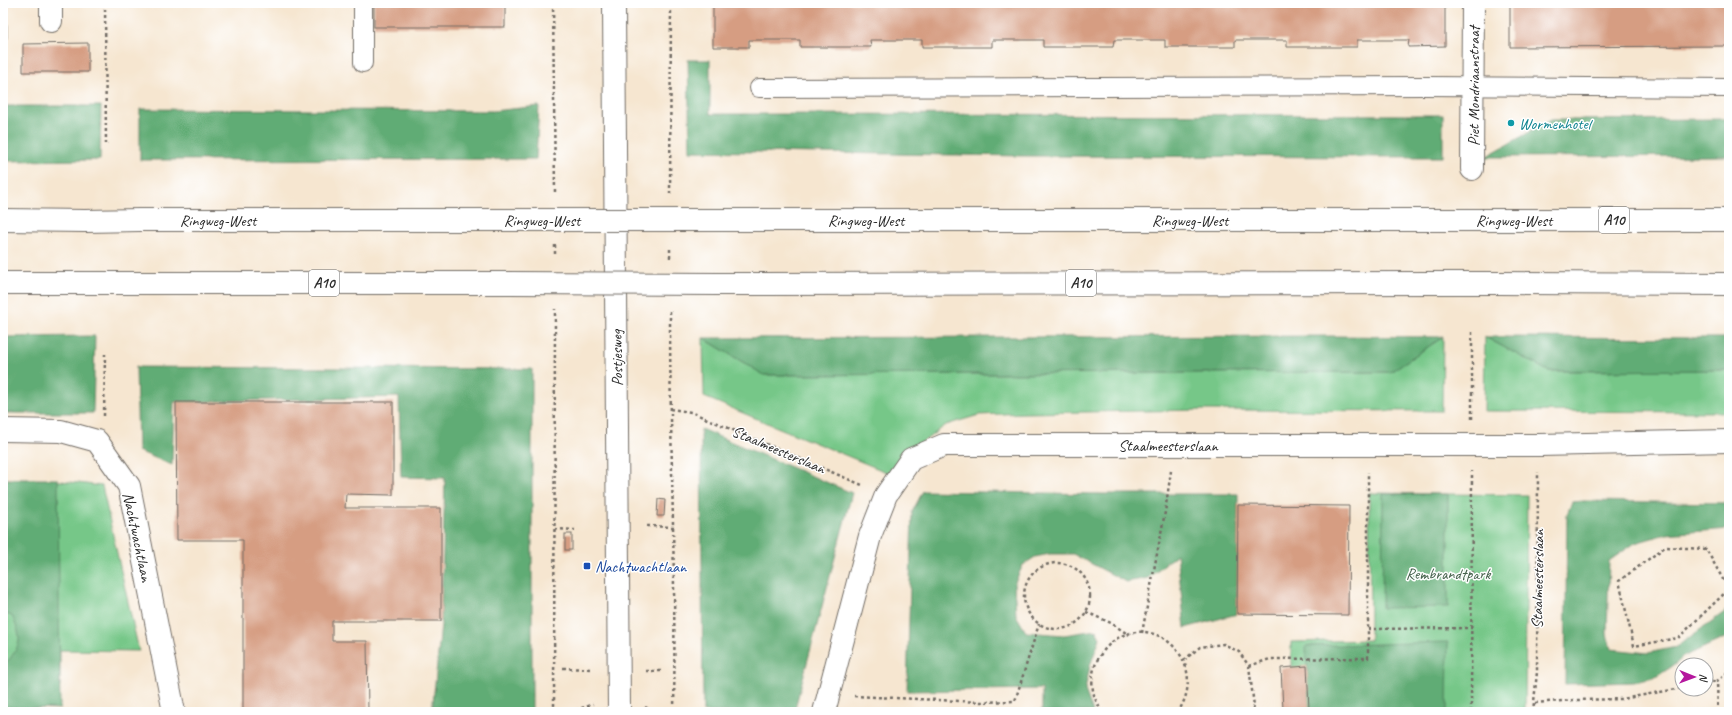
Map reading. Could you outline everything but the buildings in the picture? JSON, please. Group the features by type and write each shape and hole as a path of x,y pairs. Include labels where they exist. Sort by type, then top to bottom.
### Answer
{"main road":[{"name":"Postjesweg","path":"614,3 618,712"},
{"name":"Piet Mondriaanstraat","path":"1472,169 1474,3"},
{"name":"Ringweg-West","path":"3,220 1729,220"},
{"name":"A10","path":"3,283 1729,284"},
{"path":"3,430 62,431 96,441"},
{"name":"Nachtwachtlaan","path":"96,441 128,486 174,712"},
{"name":"Staalmeesterslaan","path":"826,703 870,536 886,495 911,459 944,444 1538,445 1729,441"}],"lane":[{"path":"363,3 363,63"},
{"path":"759,88 1473,86 1729,88"}],"path":[{"path":"105,3 106,146"},
{"path":"553,3 555,194"},
{"path":"670,3 670,194"},
{"path":"555,242 555,258"},
{"path":"670,242 670,266"},
{"path":"554,712 555,306"},
{"path":"670,306 670,410 674,527 674,712"},
{"path":"1471,712 1472,628 1470,559 1472,332"},
{"path":"96,441 104,423 105,354"},
{"name":"Staalmeesterslaan","path":"670,410 691,412 886,495"},
{"path":"1142,632 1165,512 1174,445"},
{"path":"1249,666 1270,659 1368,658 1368,445"},
{"name":"Staalmeesterslaan","path":"1533,712 1536,672 1538,445"},
{"path":"646,526 674,527"},
{"path":"555,529 574,530"},
{"path":"1666,547 1706,550 1729,590 1678,638 1634,646 1619,581 1666,547"},
{"path":"1060,563 1070,566 1079,572 1086,581 1090,591 1090,602 1086,612 1079,621 1070,627 1059,630 1048,628 1039,624 1030,616 1025,607 1024,596 1026,585 1031,576 1039,568 1049,564 1060,563"},
{"path":"1086,612 1111,623 1129,635"},
{"path":"826,703 1015,701 1039,624"},
{"path":"1368,629 1472,628"},
{"path":"1103,712 1098,706 1093,692 1092,676 1096,661 1105,648 1117,639 1142,632 1167,640 1177,649 1184,660 1189,674 1188,688 1185,702 1178,712"},
{"path":"1184,660 1200,647 1224,644 1239,652 1249,666 1254,706 1252,712"},
{"path":"563,668 591,669"},
{"path":"642,670 661,671"},
{"path":"1714,682 1717,681 1729,671"},
{"path":"1717,681 1718,712"},
{"path":"1534,703 1622,699 1674,689"}],"green space":[{"path":"688,60 710,60 710,114 1443,115 1443,157 1023,156 690,151"},
{"path":"3,106 101,106 100,160 3,161"},
{"path":"539,106 536,159 140,160 140,109 493,111"},
{"path":"1729,119 1729,156 1485,157 1551,120"},
{"path":"95,336 93,413 3,413 3,337"},
{"path":"1443,337 1442,411 1205,410 979,415 946,425 909,452 891,474 704,397 703,338 764,375 1390,372"},
{"path":"1443,337 1390,372 764,375 703,338"},
{"path":"1485,337 1548,371 1729,370 1729,412 1484,411"},
{"path":"1485,337 1729,338 1729,370 1548,371"},
{"path":"136,367 532,369 532,712 432,712 441,625 445,478 401,477 399,397 174,402 172,465 138,451"},
{"path":"701,429 852,493 794,712 703,712"},
{"path":"3,479 58,479 60,709 3,707 3,662 8,661 16,649 19,634 12,616 3,613"},
{"path":"3,480 53,480 102,486 139,651 60,650 60,686 35,685 3,703"},
{"path":"923,491 1103,494 1238,494 1237,614 1185,628 1177,554 1148,578 1126,582 1073,554 1050,554 1035,557 1023,565 1014,584 1016,615 1026,632 1064,635 1096,630 1100,638 1090,666 1085,690 1093,712 1042,712 1042,689 907,691 912,512"},
{"name":"Rembrandtpark","path":"1369,493 1527,495 1525,712 1291,712 1291,642 1370,640"},
{"path":"1383,494 1448,494 1448,607 1382,608"},
{"path":"1572,502 1729,503 1729,529 1666,534 1635,543 1609,561 1607,634 1611,649 1648,653 1676,647 1726,611 1729,612 1729,636 1683,657 1674,657 1674,665 1654,678 1634,682 1565,684 1567,514"},
{"path":"1448,642 1447,712 1305,712 1309,711 1306,646"}],"place":[{"name":"Wormenhotel","path":"1511,123"},
{"name":"Nachtwachtlaan","path":"587,566"}]}
